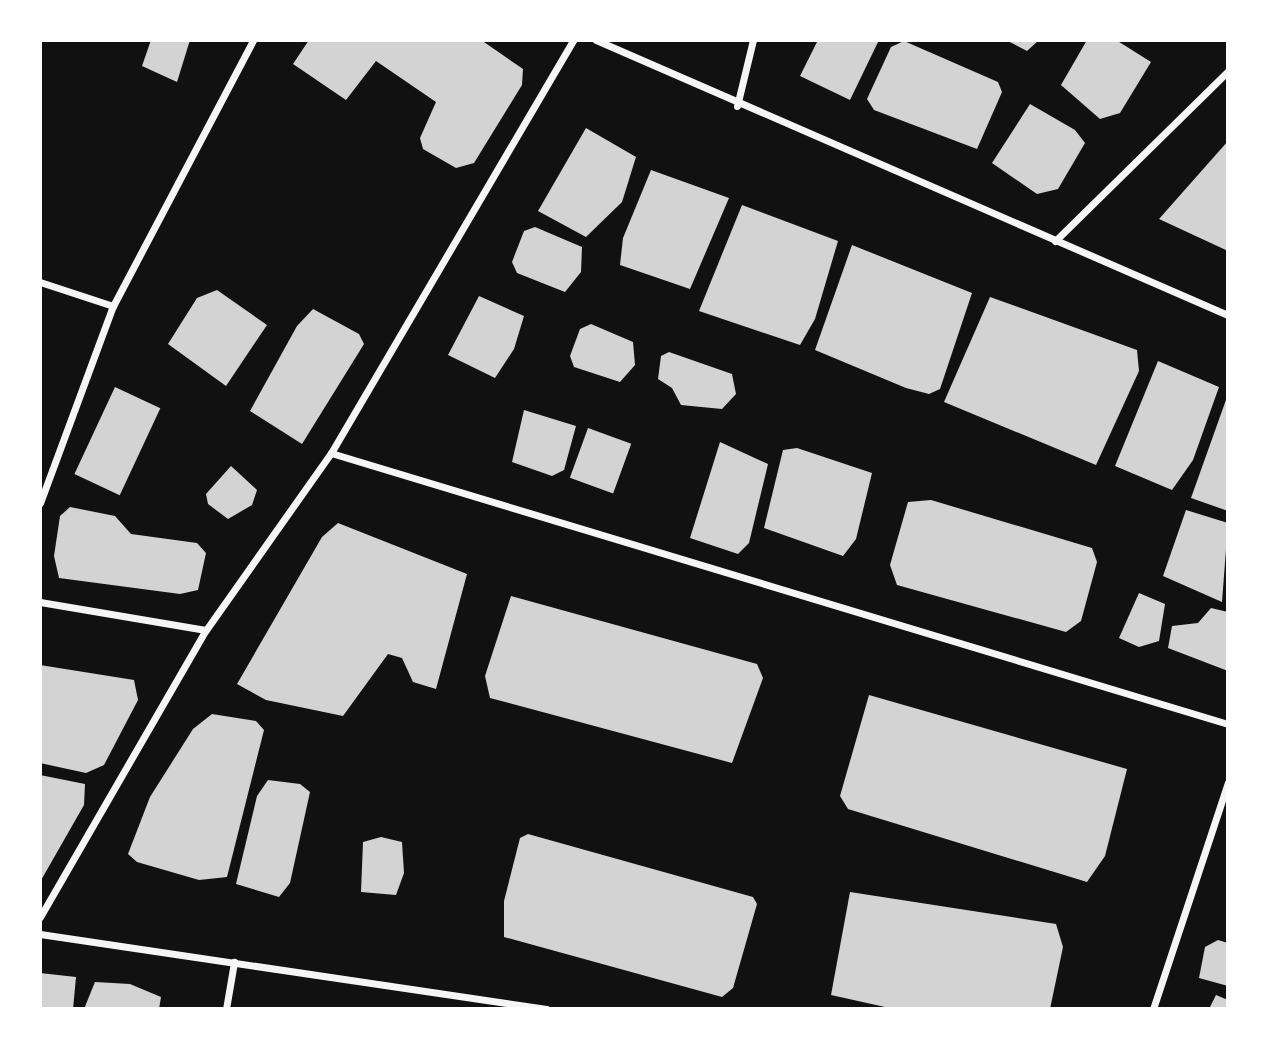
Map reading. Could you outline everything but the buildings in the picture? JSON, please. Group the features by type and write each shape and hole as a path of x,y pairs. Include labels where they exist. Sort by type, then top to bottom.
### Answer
{"street":[{"path":"40,503 113,306 253,40"},
{"path":"40,917 206,630 331,453 573,40"},
{"path":"596,40 737,106 1228,314"},
{"path":"737,106 753,40"},
{"path":"1055,241 1228,71"},
{"path":"40,282 113,306"},
{"path":"331,453 1228,724"},
{"path":"40,602 206,630"},
{"path":"1153,1009 1228,782"},
{"path":"40,934 547,1009"},
{"path":"226,1009 234,962"}]}
